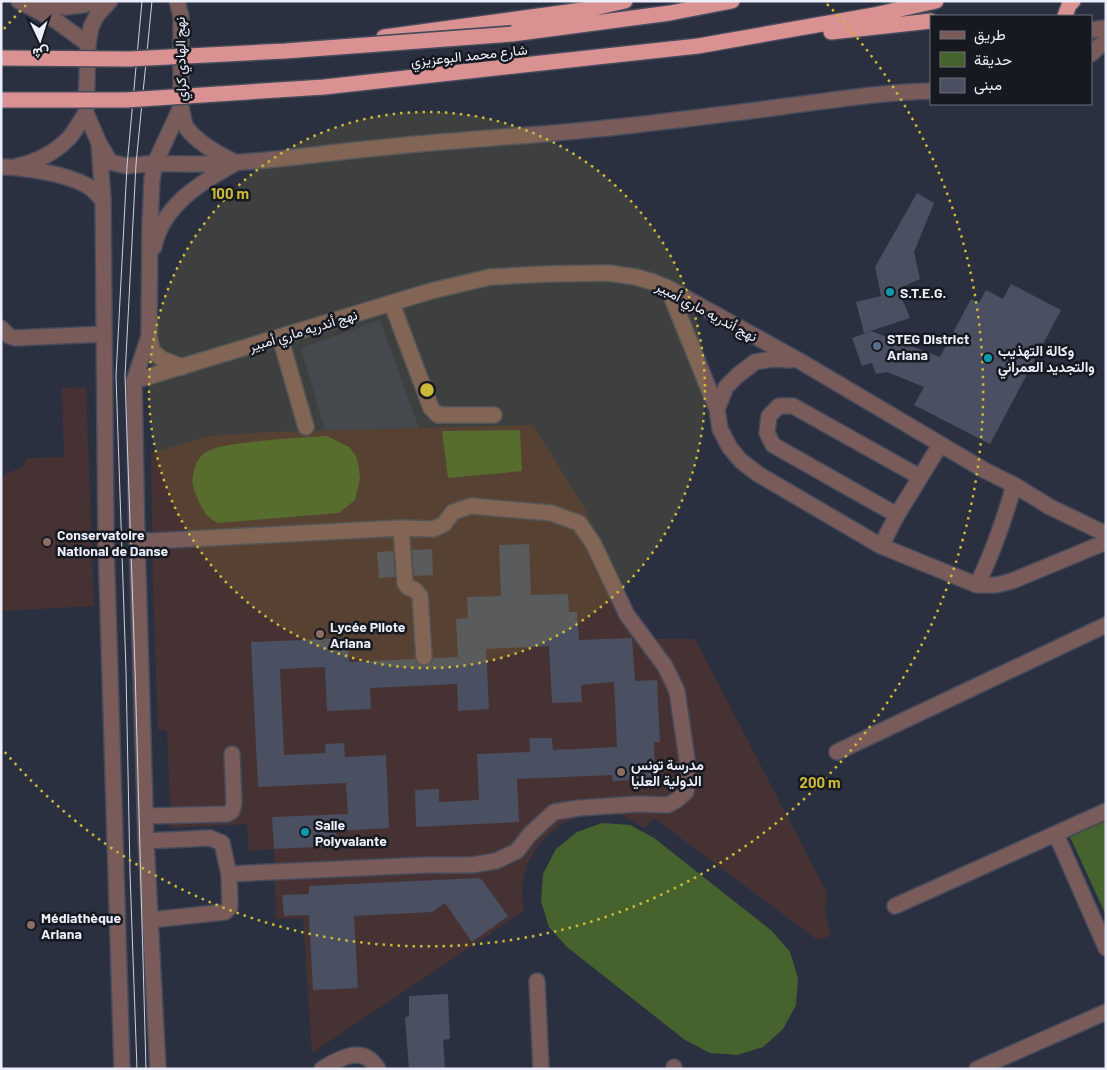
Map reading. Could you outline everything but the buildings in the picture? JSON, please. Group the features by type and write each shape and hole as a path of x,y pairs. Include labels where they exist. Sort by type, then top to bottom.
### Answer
{"highway":[{"path":"285,51 590,9 625,1"},
{"name":"شارع محمد البوعزيزي","path":"1,58 129,59 285,51 512,34 670,13 732,1"},
{"name":"شارع محمد البوعزيزي","path":"1,100 126,100 324,87 698,46 874,15 936,1"},
{"path":"1065,15 1069,5 1073,1"},
{"path":"698,46 930,21"}],"street":[{"path":"19,1 55,20 88,44"},
{"path":"23,1 66,7 99,1"},
{"path":"110,1 97,15 91,28 88,44 86,112 99,143 110,162 126,166 155,163 236,162 381,147 620,127 834,99 930,91"},
{"name":"نهج الهادي كراي","path":"149,268 152,179 155,163 181,107 181,16 177,1"},
{"path":"1092,30 1106,28"},
{"path":"1092,53 1106,40"},
{"path":"181,107 185,126 200,141 217,153 236,162"},
{"path":"6,167 39,159 54,150 69,138 86,112"},
{"path":"99,143 102,200 106,543 122,1069"},
{"path":"182,367 162,360 152,351 149,336 149,268 155,238 165,218 182,199 206,180 236,162"},
{"path":"6,167 61,176 77,181 91,189 102,200"},
{"name":"نهج أندريه ماري أمبير","path":"134,381 431,292 490,277 608,273 653,282 668,288 798,360 984,470 1014,485 1050,507 1106,534"},
{"path":"668,288 717,409 720,429 730,448 741,461 758,474 881,546 977,585 996,585 1012,581 1106,542"},
{"path":"392,304 431,408 438,415 494,415"},
{"path":"1,328 9,336 15,338 104,334"},
{"path":"149,336 134,381 145,816 158,1069"},
{"path":"280,337 306,427"},
{"path":"717,409 726,387 755,362 772,359 798,360"},
{"path":"897,515 773,445 767,433 769,416 779,406 793,406 920,477"},
{"path":"881,546 897,515 940,445"},
{"path":"977,585 997,541 1014,485"},
{"path":"137,540 152,541 433,528 444,524 453,512 471,506 550,513 578,523 593,543 627,615 665,666 677,691 689,773 686,792 678,800 668,805 638,804 579,808 554,812 530,834 516,851 496,861 472,865 427,865 229,874"},
{"path":"401,528 405,583 408,588 415,590 420,596 424,656"},
{"path":"837,752 1106,625"},
{"path":"145,816 227,814 232,811 234,803 232,754"},
{"path":"895,906 1106,811"},
{"path":"1056,834 1106,948"},
{"path":"146,841 210,838 222,844 229,874 230,907 225,912 150,920"},
{"path":"537,981 541,1069"},
{"path":"977,1069 1106,1012"},
{"path":"322,1069 340,1058 354,1055 366,1057 374,1062 378,1069"}],"shaded area":[{"path":"380,320 419,428 325,431 301,348"},
{"name":"Conservatoire National de Danse","path":"86,387 94,606 1,611 1,479 6,474 22,467 27,458 64,457 62,388"},
{"path":"533,425 585,509 614,572 629,612 650,639 695,639 827,893 825,912 831,936 817,940 654,818 645,828 621,815 602,814 578,817 561,824 548,835 537,847 528,862 523,879 522,895 524,910 312,1053 303,918 276,919 274,849 249,851 247,824 171,828 167,730 158,730 151,453 210,436 270,432"}],"green space":[{"path":"520,430 522,471 448,478 442,431"},
{"path":"327,436 349,447 356,456 359,468 360,479 355,500 339,513 218,523 208,517 204,511 197,497 193,482 196,465 203,454 233,444"},
{"path":"1106,821 1106,915 1070,837"},
{"path":"602,823 630,825 654,838 772,931 790,952 798,978 796,1005 783,1029 763,1047 737,1055 710,1053 685,1040 567,947 549,927 541,901 543,874 556,849 577,832"}],"tram line":[{"path":"137,1069 116,376 127,166 142,1"},
{"path":"146,1069 125,376 136,164 152,1"}],"place":[{"name":"S.T.E.G.","path":"890,292"},
{"name":"STEG District Ariana","path":"877,346"},
{"name":"وكالة التهذيب والتجديد العمراني","path":"988,358"},
{"name":"Conservatoire National de Danse","path":"47,542"},
{"name":"Lycée Pilote Ariana","path":"320,634"},
{"name":"مدرسة تونس الدولية العليا","path":"621,772"},
{"name":"Salle Polyvalante","path":"305,832"},
{"name":"Médiathèque Ariana","path":"31,925"}]}
